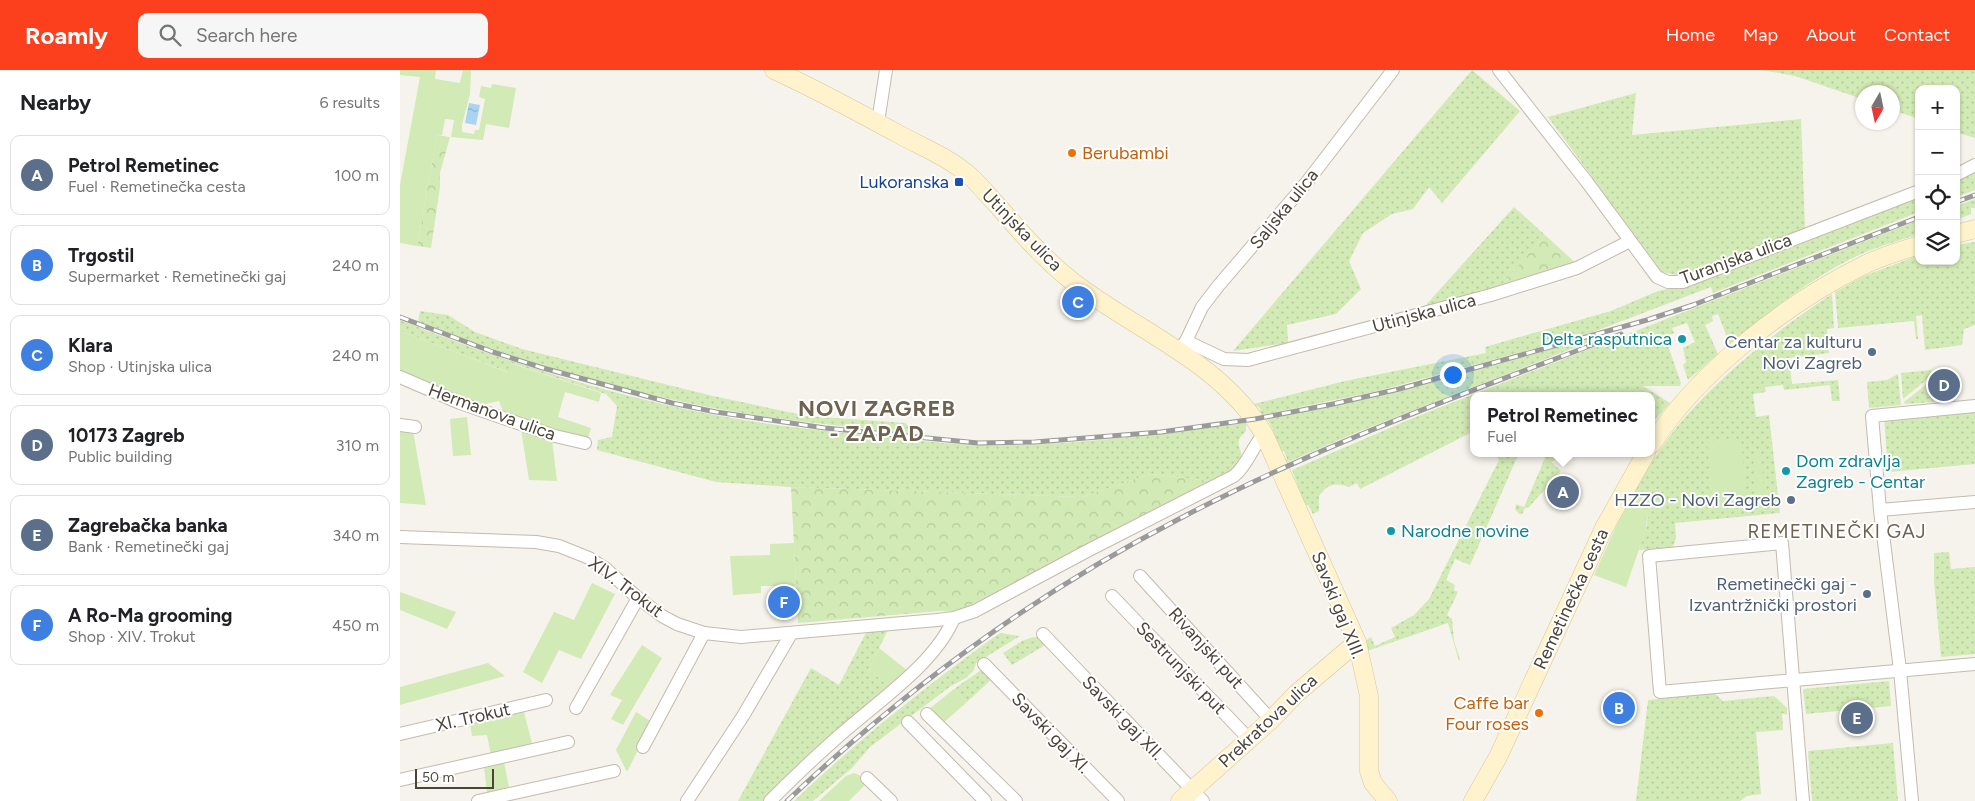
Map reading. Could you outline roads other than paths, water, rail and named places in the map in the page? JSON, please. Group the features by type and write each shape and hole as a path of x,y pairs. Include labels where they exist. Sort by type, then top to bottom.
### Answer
{"street":[{"name":"Utinjska ulica","path":"774,70 878,122 964,171 1042,255 1075,283 1182,346 1224,359 1248,360 1491,295 1577,268 1630,241"},
{"path":"878,122 886,70"},
{"name":"Saljska ulica","path":"1182,346 1202,307 1307,182 1394,70"},
{"name":"Turanjska ulica","path":"1499,70 1587,182 1656,277 1668,282 1683,282 1915,193"},
{"path":"1960,173 1975,165"},
{"path":"1960,233 1975,229"},
{"path":"1655,439 1661,429 1708,378 1736,352 1787,311 1828,284 1863,265 1915,246"},
{"name":"Utinjska ulica","path":"1182,346 1210,375 1243,404 1264,434 1280,470"},
{"name":"Hermanova ulica","path":"400,377 460,403 555,436 585,443"},
{"path":"1912,801 1900,670 1880,510 1872,416 1975,406"},
{"path":"400,424 415,427"},
{"name":"XIV. Trokut","path":"400,537 536,542 560,546 589,558 606,569 638,598 662,616 704,634 741,637 791,634 954,618 975,611 1234,476 1242,469 1258,440 1264,434"},
{"name":"Remetinečka cesta","path":"1473,801 1498,757 1604,528 1644,457"},
{"name":"Savski gaj XIII.","path":"1280,470 1357,642 1369,696 1369,771 1373,783 1388,801"},
{"path":"1880,510 1975,502"},
{"path":"1803,801 1792,680 1782,543 1649,556 1660,692 1792,680 1900,670 1975,664"},
{"name":"Rivanjski put","path":"1140,576 1271,720"},
{"name":"Sestrunjski put","path":"1112,596 1250,740"},
{"path":"576,708 638,598"},
{"path":"770,801 839,735 901,684 939,643 954,618"},
{"path":"643,747 704,634"},
{"path":"687,801 743,716 791,634"},
{"name":"Savski gaj XII.","path":"1043,634 1192,797"},
{"name":"Prekratova ulica","path":"1192,797 1297,693 1357,642"},
{"name":"Savski gaj XI.","path":"984,664 1118,801"},
{"name":"XI. Trokut","path":"400,734 546,700"},
{"path":"927,714 1016,801"},
{"path":"908,722 985,801"},
{"path":"400,780 568,742"},
{"path":"478,801 614,772"},
{"path":"867,778 892,801"}],"water":[{"path":"469,103 480,105 476,125 465,123"}],"railway":[{"path":"1960,201 1975,195"},
{"path":"1688,307 1915,219"},
{"path":"400,317 493,352 543,368 672,403 716,412 825,428 978,443 1035,442 1161,432 1255,419 1333,404 1399,389 1647,320 1693,305"},
{"path":"787,801 878,721 973,646 1023,611 1126,548 1232,492 1287,466 1397,420 1621,334"}],"place":[{"name":"Berubambi","path":"1072,153"},
{"name":"Lukoranska","path":"959,182"},
{"name":"Klara","path":"1078,302"},
{"name":"Delta rasputnica","path":"1682,339"},
{"name":"Centar za kulturu Novi Zagreb","path":"1872,352"},
{"name":"10173 Zagreb","path":"1944,385"},
{"name":"Dom zdravlja Zagreb - Centar","path":"1786,471"},
{"name":"Petrol Remetinec","path":"1563,492"},
{"name":"HZZO - Novi Zagreb","path":"1791,500"},
{"name":"Narodne novine","path":"1391,531"},
{"name":"Remetinečki gaj - Izvantržnički prostori","path":"1867,594"},
{"name":"A Ro-Ma grooming","path":"784,602"},
{"name":"Trgostil","path":"1619,708"},
{"name":"Caffe bar Four roses","path":"1539,713"},
{"name":"Zagrebačka banka","path":"1857,718"}],"district":[{"name":"NOVI ZAGREB - ZAPAD","path":"877,420"},
{"name":"REMETINEČKI GAJ","path":"1837,531"}]}
